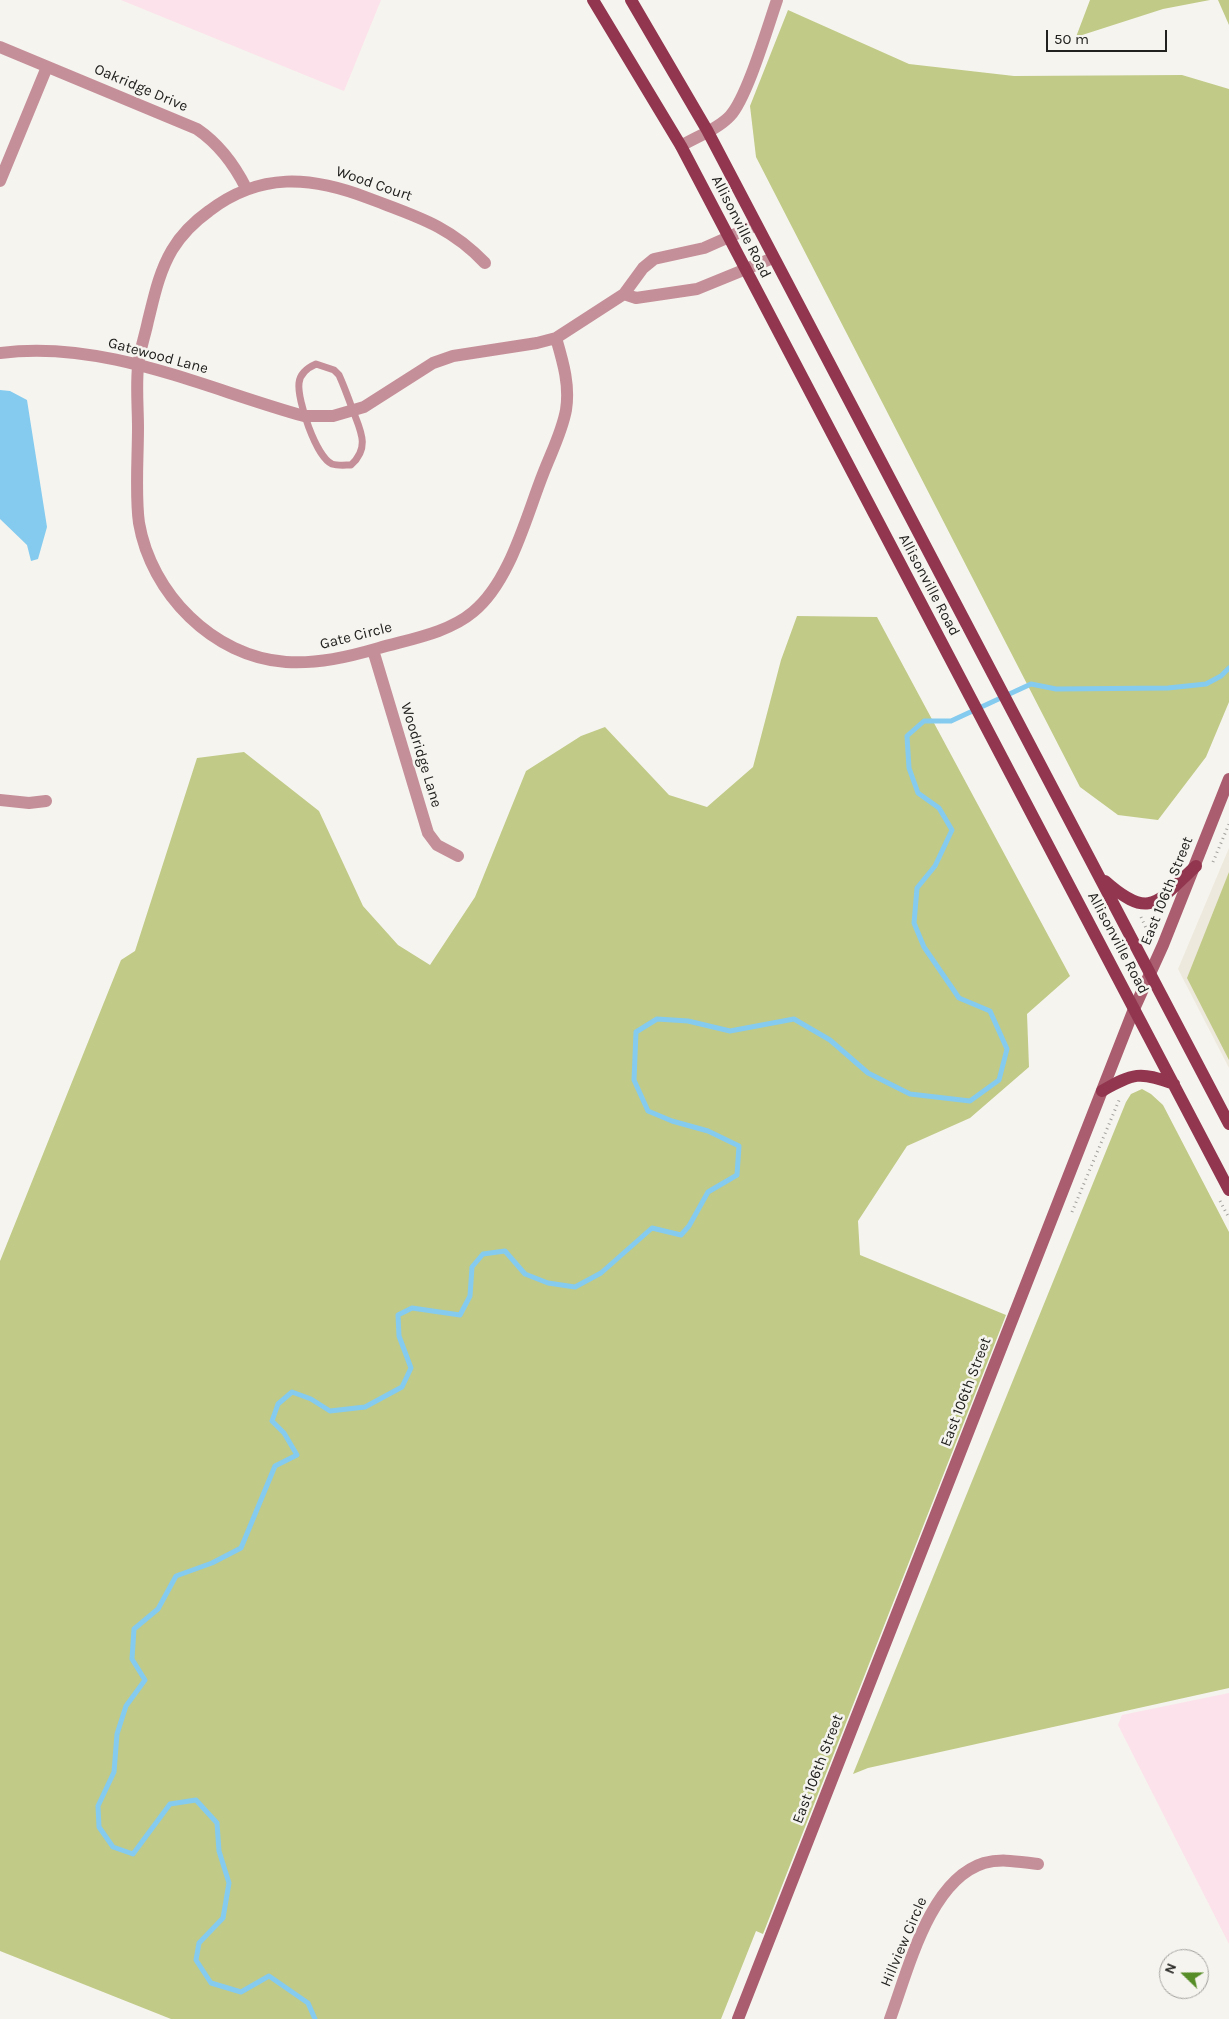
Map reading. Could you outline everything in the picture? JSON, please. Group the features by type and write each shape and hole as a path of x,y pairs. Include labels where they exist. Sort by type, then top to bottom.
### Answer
{"main road":[{"name":"Allisonville Road","path":"593,0 680,146 1229,1190"},
{"name":"Allisonville Road","path":"632,0 707,130 1229,1124"},
{"path":"1100,877 1128,900 1140,904 1160,899 1196,866"},
{"path":"1102,1092 1124,1078 1143,1074 1174,1084"}],"street":[{"path":"680,146 730,116 738,104 777,0"},
{"name":"Oakridge Drive","path":"0,47 197,129 220,148 236,168 246,188"},
{"path":"0,181 48,67"},
{"name":"Wood Court","path":"138,366 158,281 171,251 187,230 202,215 246,188 286,181 320,183 343,188 450,231 468,244 485,262"},
{"name":"Gatewood Lane","path":"0,353 42,350 114,359 304,416 333,416 364,407 433,363 453,356 537,343 556,338 624,294 643,268 654,260 665,255 704,248 756,225"},
{"path":"624,294 636,298 697,289 773,258"},
{"name":"Gate Circle","path":"138,366 139,521 148,558 166,590 188,616 220,640 252,655 284,662 318,662 373,650 446,628 472,614 488,598 509,561 566,410 566,372 556,338"},
{"name":"Woodridge Lane","path":"373,650 428,833 438,845 458,856"},
{"name":"East 106th Street","path":"738,2019 1134,1009 1196,866 1229,779"},
{"path":"0,800 22,803 46,801"},
{"name":"Hillview Circle","path":"890,2019 934,1908 952,1883 966,1872 984,1863 1007,1860 1038,1864"}],"lane":[{"path":"316,364 334,370 339,375 353,411 361,428 364,446 358,459 351,465 332,464 326,459 304,416 299,384 304,371 316,364"}],"shaded area":[{"path":"121,0 381,0 344,91"},
{"path":"1229,848 1229,1068 1178,969"},
{"path":"1229,1693 1229,1944 1118,1725 1122,1715"}],"green space":[{"path":"1090,0 1210,0 1163,9 1076,37"},
{"path":"1218,0 1229,0 1229,25"},
{"path":"788,10 909,64 1014,76 1182,75 1229,89 1229,702 1206,757 1158,820 1118,815 1080,787 756,157 750,106"},
{"path":"797,616 877,617 1070,976 1027,1014 1029,1067 970,1118 907,1146 858,1221 860,1255 1006,1315 763,1934 756,1931 721,2019 171,2019 0,1951 0,1261 121,960 135,951 197,758 244,752 319,811 363,906 398,945 430,965 475,897 526,771 581,736 605,727 669,795 707,807 753,767 781,660"},
{"path":"1229,872 1229,1060 1187,978"},
{"path":"1142,1089 1163,1105 1229,1232 1229,1688 868,1768 853,1774 1126,1102 1131,1094"}],"water":[{"path":"0,390 10,391 27,400 47,527 38,559 31,561 27,545 0,519"}],"waterway":[{"path":"315,2019 308,2003 269,1976 241,1992 211,1983 196,1960 199,1943 223,1918 229,1883 219,1851 217,1823 196,1800 170,1804 133,1854 113,1847 99,1827 98,1806 114,1772 117,1734 126,1706 145,1680 132,1659 134,1629 158,1609 176,1576 212,1563 241,1548 275,1466 297,1455 284,1433 272,1421 278,1404 292,1392 311,1399 330,1411 365,1407 402,1387 411,1368 399,1336 398,1315 412,1308 460,1315 470,1296 472,1267 483,1254 505,1251 525,1274 548,1283 575,1287 601,1273 652,1228 681,1235 689,1226 708,1192 737,1175 739,1146 708,1131 672,1121 648,1111 634,1080 636,1032 657,1019 688,1021 730,1031 794,1019 830,1040 868,1073 910,1094 970,1101 999,1080 1007,1049 990,1011 959,998 924,947 914,923 917,888 935,866 952,830 939,808 918,793 909,768 907,736 924,721 951,721 1031,684 1056,689 1168,688 1206,684 1221,676 1229,668"}]}
